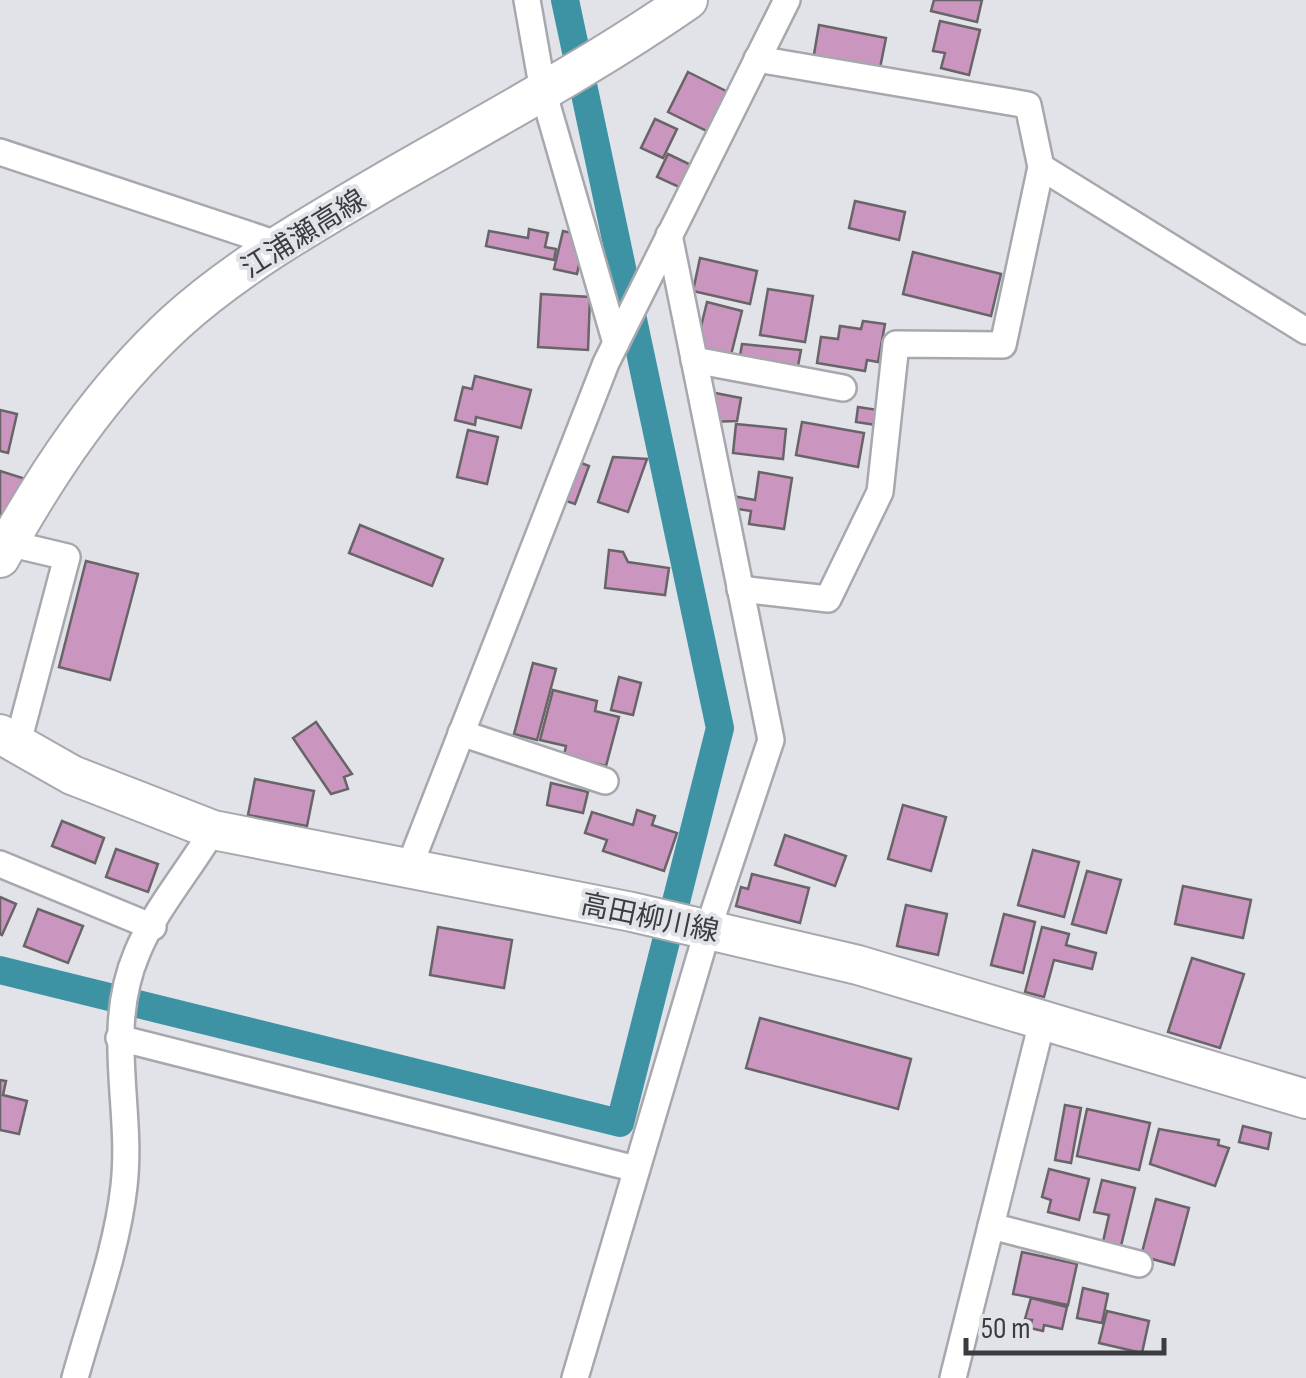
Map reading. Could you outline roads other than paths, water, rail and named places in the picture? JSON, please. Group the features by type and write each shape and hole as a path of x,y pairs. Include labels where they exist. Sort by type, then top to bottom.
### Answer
{"main road":[{"name":"江浦瀬高線","path":"4,550 44,479 141,357 212,292 280,246 632,39 688,0"},
{"name":"高田柳川線","path":"9,740 132,802 213,830 632,912 858,964 1306,1099"}],"street":[{"path":"527,0 551,86 611,353"},
{"path":"408,870 611,353 787,0"},
{"path":"740,589 828,599 880,492 896,344 1003,346 1041,167 1028,105 758,59"},
{"path":"0,152 280,246"},
{"path":"1041,167 1306,331"},
{"path":"575,1378 708,929 770,740 694,360 663,246"},
{"path":"694,360 843,388"},
{"path":"4,550 67,557 9,740"},
{"path":"461,733 605,782"},
{"path":"75,1378 124,1188 126,1136 119,1046 122,1008 137,952 213,830"},
{"path":"0,864 153,927"},
{"path":"953,1378 1042,1018"},
{"path":"119,1046 636,1169"},
{"path":"991,1226 1139,1264"}],"waterway":[{"path":"0,970 620,1123 720,728 565,0"}]}
